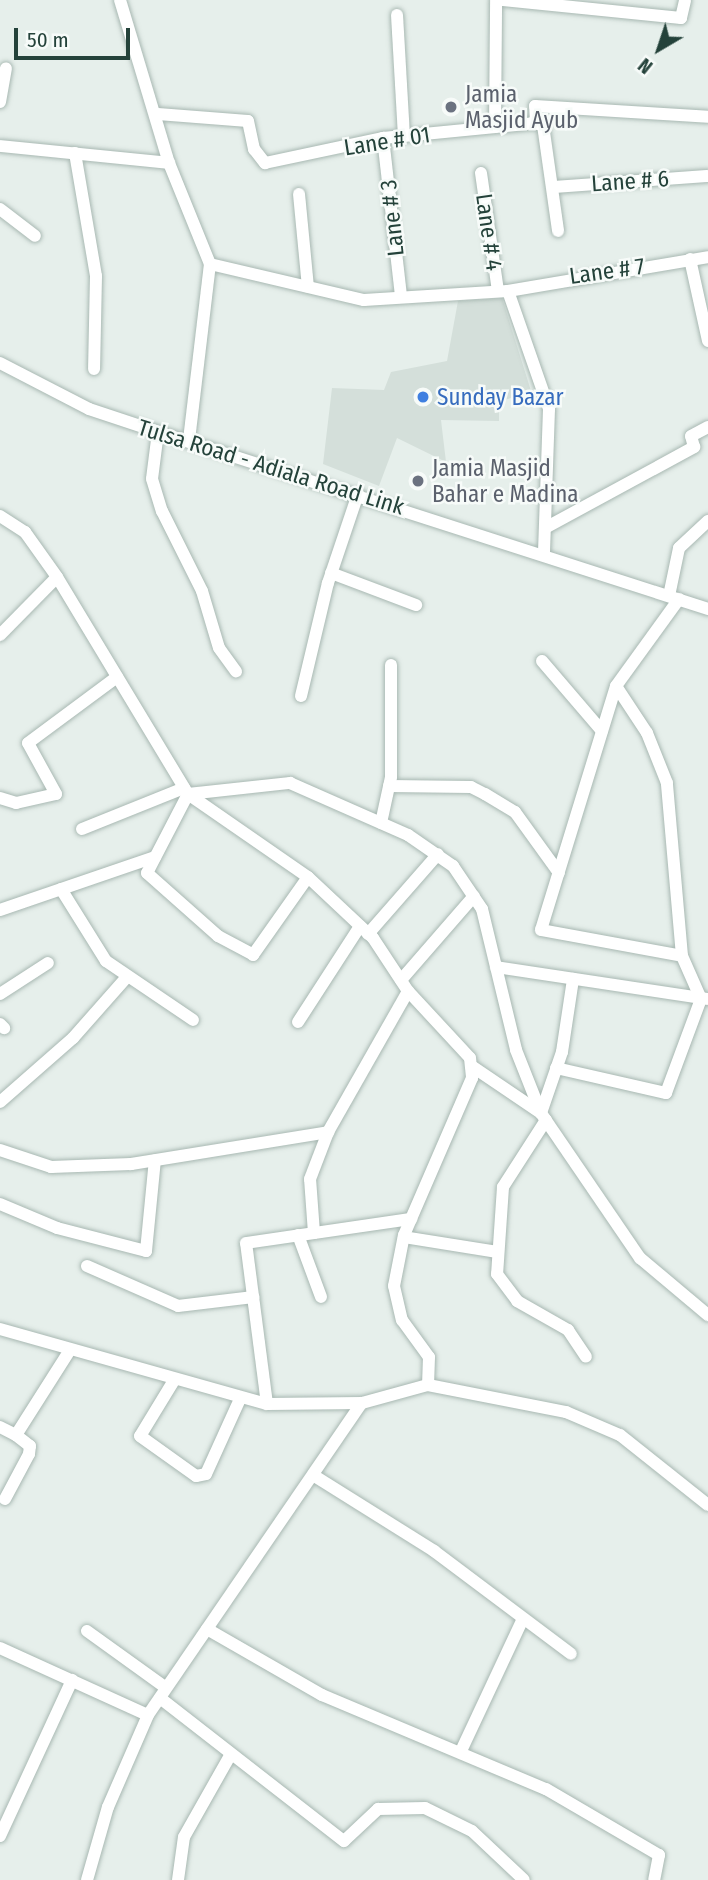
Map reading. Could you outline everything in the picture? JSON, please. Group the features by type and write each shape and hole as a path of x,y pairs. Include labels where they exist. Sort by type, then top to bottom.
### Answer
{"street":[{"path":"120,0 158,114 169,163 210,264 189,440"},
{"path":"495,127 496,0"},
{"path":"503,0 581,4 681,18 685,0"},
{"path":"397,15 404,136"},
{"path":"0,102 6,69"},
{"path":"558,231 543,125 532,123 535,106 629,114 660,110 708,117"},
{"name":"Lane # 01","path":"158,114 248,121 254,149 265,163 383,138 532,123"},
{"name":"Lane # 3","path":"383,138 401,298"},
{"path":"0,146 169,163"},
{"path":"75,153 96,276 94,369"},
{"name":"Lane # 4","path":"481,173 503,291 548,409 544,552"},
{"name":"Lane # 6","path":"553,187 708,176"},
{"path":"299,194 308,287"},
{"path":"0,209 35,236"},
{"name":"Lane # 7","path":"210,264 364,300 503,291 708,257"},
{"path":"690,259 708,341"},
{"name":"Tulsa Road - Adiala Road Link","path":"0,363 89,409 544,552 708,609"},
{"path":"545,528 694,447 691,436 708,427"},
{"path":"158,432 152,479 162,511 202,591 219,648 236,671"},
{"path":"301,696 331,573 358,494"},
{"path":"0,516 25,532 57,577 186,791 308,877 364,930 404,985 473,1066 544,1117"},
{"path":"682,956 541,930 616,686 674,598 679,548 708,521"},
{"path":"331,573 416,605"},
{"path":"0,635 57,577"},
{"path":"542,661 602,731"},
{"path":"381,823 389,786 391,665"},
{"path":"0,798 16,803 56,794 28,743 117,677"},
{"path":"556,1068 666,1093 704,999 682,956 667,783 647,733 616,686"},
{"path":"82,829 186,791 290,783 381,823 438,855 474,896 496,967 516,1050 544,1117 640,1258 708,1315"},
{"path":"389,786 471,787 485,794 515,812 559,873"},
{"path":"186,791 147,873 218,936 253,955 308,877"},
{"path":"298,1022 364,930 438,855"},
{"path":"0,910 155,857"},
{"path":"61,889 98,951 127,977 192,1020"},
{"path":"314,1233 310,1179 328,1132 404,985 474,896"},
{"path":"0,994 48,963"},
{"path":"496,967 704,999"},
{"path":"0,1102 73,1038 127,977"},
{"path":"573,978 544,1117 503,1187 498,1252 503,1290 554,1318 586,1357"},
{"path":"428,1385 429,1357 402,1320 394,1286 404,1237 473,1066"},
{"path":"0,1150 51,1167 155,1160 328,1132"},
{"path":"0,1204 57,1228 146,1251 155,1160"},
{"path":"267,1404 246,1243 411,1219"},
{"path":"298,1235 321,1297"},
{"path":"404,1237 498,1252"},
{"path":"87,1266 178,1306 253,1297"},
{"path":"0,1329 173,1382 267,1404 362,1403 428,1385 566,1412 620,1435 708,1505"},
{"path":"16,1435 70,1350"},
{"path":"173,1382 140,1436 196,1476 206,1474 240,1399"},
{"path":"87,1880 107,1807 148,1715 362,1403"},
{"path":"0,1427 30,1446 29,1454 5,1499"},
{"path":"313,1475 434,1551 522,1621 570,1654"},
{"path":"461,1751 522,1621"},
{"path":"207,1629 322,1695 461,1751 546,1789 659,1855 654,1880"},
{"path":"87,1631 163,1693 231,1754 344,1841 378,1809 425,1808 472,1831 524,1880"},
{"path":"0,1648 148,1715"},
{"path":"0,1836 72,1680"},
{"path":"178,1880 184,1837 231,1754"}],"shaded area":[{"name":"Sunday Bazar","path":"502,298 531,391 499,402 499,421 441,420 446,462 397,438 379,486 323,464 332,388 384,390 391,372 447,361 458,301"}],"place":[{"name":"Jamia Masjid Ayub","path":"451,107"},
{"name":"Sunday Bazar","path":"423,397"},
{"name":"Jamia Masjid Bahar e Madina","path":"418,481"}]}
